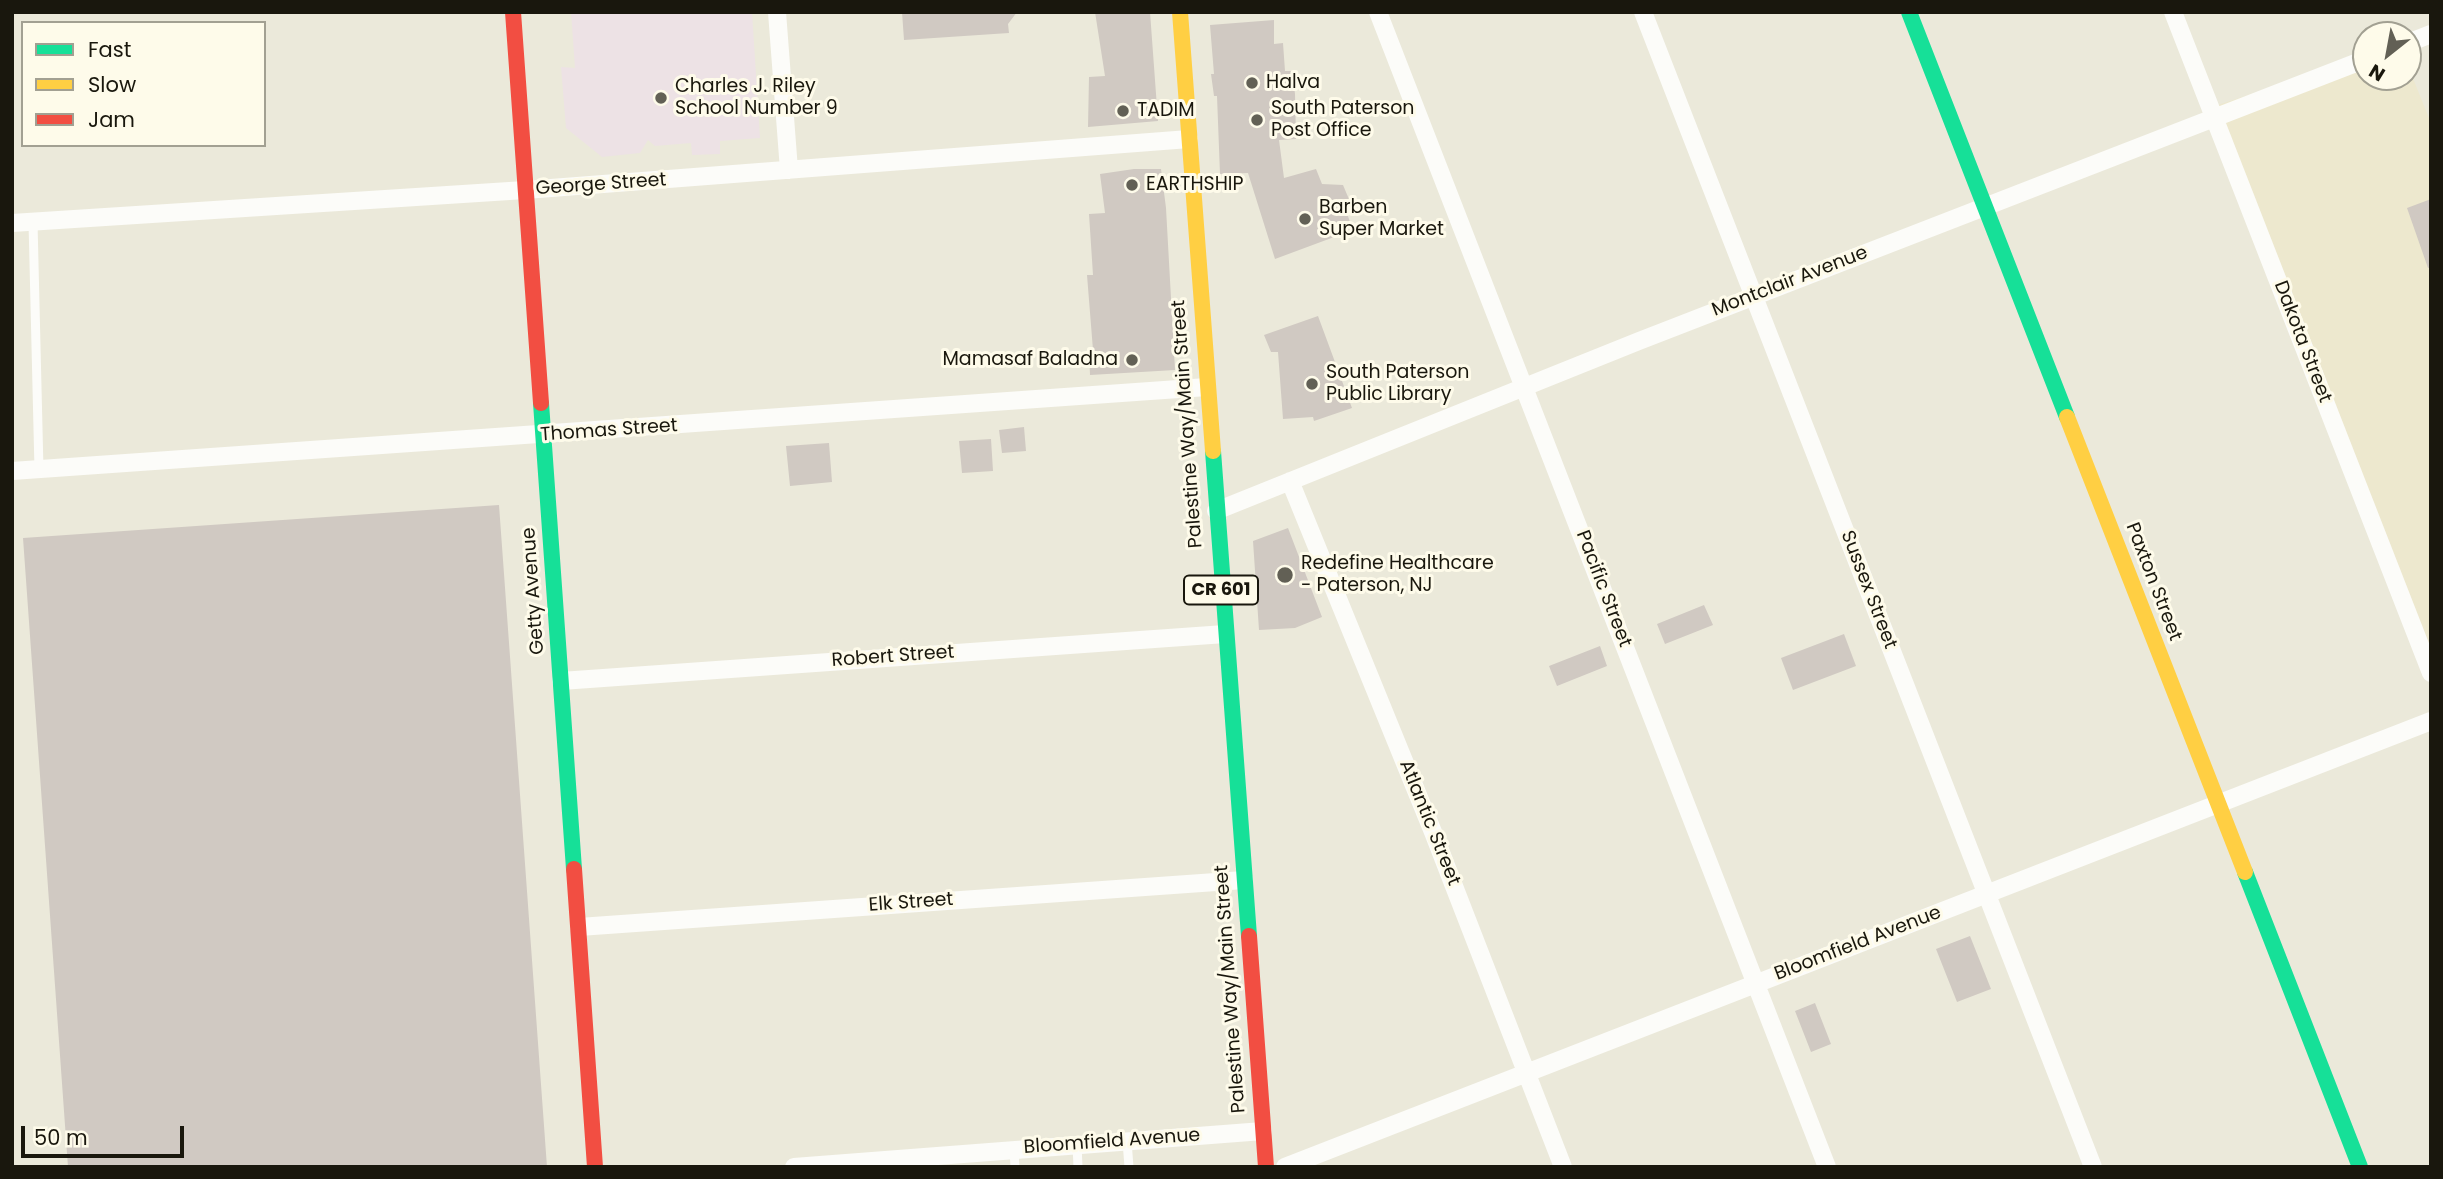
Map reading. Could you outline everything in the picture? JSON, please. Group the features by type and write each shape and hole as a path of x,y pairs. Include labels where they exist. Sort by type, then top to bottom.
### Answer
{"street":[{"name":"Getty Avenue","path":"513,12 595,1167"},
{"path":"777,12 789,170"},
{"name":"Palestine Way/Main Street","path":"1180,12 1266,1167"},
{"name":"Pacific Street","path":"1378,12 1828,1167"},
{"name":"Sussex Street","path":"1643,12 2093,1167"},
{"name":"Paxton Street","path":"1909,12 2360,1167"},
{"name":"Dakota Street","path":"2173,12 2431,673"},
{"name":"Montclair Avenue","path":"1216,511 1755,296 2352,65"},
{"name":"George Street","path":"12,223 525,190 1189,139"},
{"name":"Thomas Street","path":"12,471 1206,387"},
{"name":"Atlantic Street","path":"1290,481 1563,1167"},
{"name":"Robert Street","path":"561,681 1225,634"},
{"name":"Bloomfield Avenue","path":"1285,1167 2431,721"},
{"name":"Elk Street","path":"579,927 1244,880"},
{"name":"Bloomfield Avenue","path":"794,1167 1014,1158 1077,1145 1263,1131"}],"lane":[{"path":"33,222 39,470"},
{"path":"1127,1141 1129,1167"},
{"path":"1077,1145 1078,1167"}],"shaded area":[{"name":"Charles J. Riley School Number 9","path":"571,12 752,12 760,138 720,141 720,154 692,155 691,143 655,146 648,140 640,153 602,157 566,128 561,67 575,68"},
{"path":"2352,61 2352,91 2418,91 2431,123 2431,651 2209,108"}],"building":[{"path":"902,12 1017,12 1008,24 1009,33 904,40"},
{"path":"1095,12 1150,12 1158,121 1088,127 1089,77 1105,76"},
{"path":"1274,20 1274,44 1283,43 1285,71 1292,71 1295,94 1296,139 1279,140 1284,178 1316,169 1322,184 1343,185 1351,204 1345,208 1353,230 1275,259 1248,173 1220,174 1217,96 1214,96 1211,74 1214,74 1210,25"},
{"path":"1134,169 1161,169 1166,208 1175,370 1090,375 1089,350 1093,350 1087,275 1093,275 1089,214 1105,213 1100,174"},
{"path":"2431,199 2431,267 2428,268 2407,208"},
{"name":"South Paterson Public Library","path":"1318,316 1352,408 1314,421 1313,417 1283,419 1278,352 1271,352 1264,335"},
{"path":"1024,427 1026,451 1002,453 999,430"},
{"path":"991,439 993,471 962,473 959,441"},
{"path":"829,443 832,482 790,486 786,446"},
{"path":"499,505 547,1167 68,1167 23,538"},
{"path":"1288,528 1322,617 1295,628 1259,630 1253,541"},
{"path":"1704,605 1713,625 1665,644 1657,624"},
{"path":"1844,634 1856,666 1793,690 1781,658"},
{"path":"1600,646 1607,666 1557,686 1549,666"},
{"path":"1970,936 1991,989 1957,1002 1936,949"},
{"path":"1815,1003 1831,1044 1811,1052 1795,1011"}],"traffic: fast":[{"path":"1909,12 2067,417"},
{"path":"541,403 574,869"},
{"path":"1213,451 1249,936"},
{"path":"2245,872 2360,1167"}],"traffic: slow":[{"path":"1180,12 1213,451"},
{"path":"2067,417 2245,872"}],"traffic: jam":[{"path":"513,12 541,403"},
{"path":"574,869 595,1167"},
{"path":"1249,936 1266,1167"}],"place":[{"name":"Halva","path":"1252,83"},
{"name":"Charles J. Riley School Number 9","path":"661,98"},
{"name":"TADIM","path":"1123,111"},
{"name":"South Paterson Post Office","path":"1257,120"},
{"name":"EARTHSHIP","path":"1132,185"},
{"name":"Barben Super Market","path":"1305,219"},
{"name":"Mamasaf Baladna","path":"1132,360"},
{"name":"South Paterson Public Library","path":"1312,384"},
{"name":"Redefine Healthcare - Paterson, NJ","path":"1285,575"}]}
